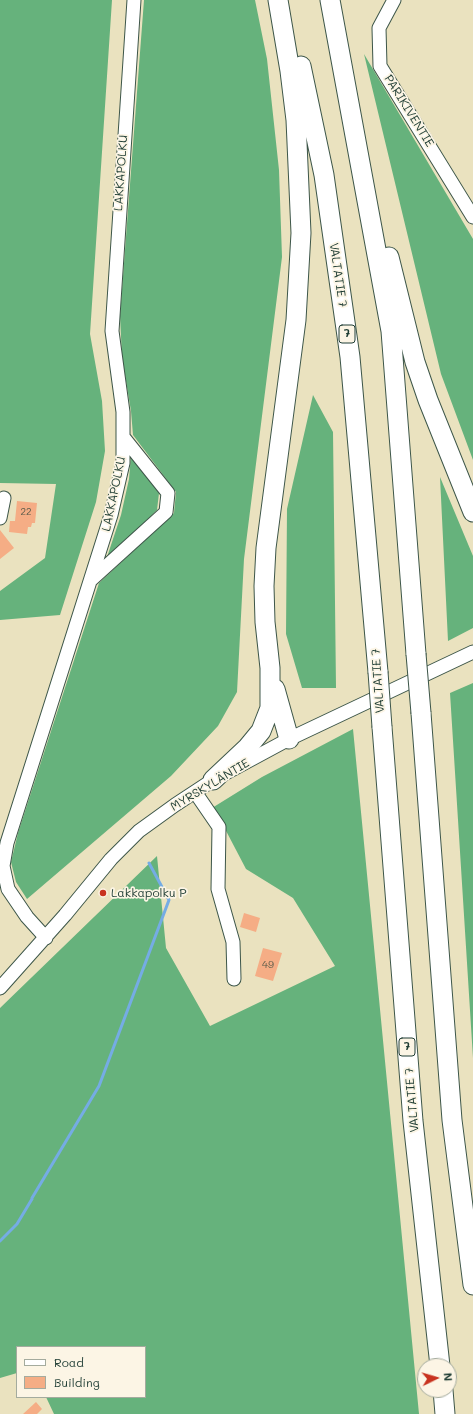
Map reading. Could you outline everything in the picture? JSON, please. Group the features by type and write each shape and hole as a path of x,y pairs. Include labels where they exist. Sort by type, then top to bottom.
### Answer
{"highway":[{"path":"213,780 247,748 261,731 270,708 270,668 265,622 264,586 266,548 296,320 301,233 296,120 290,71 278,0"},
{"name":"VALTATIE 7","path":"287,0 324,175 350,357 378,672 413,1121 439,1358"},
{"path":"330,0 391,331 452,1120 473,1285"},
{"path":"355,132 373,195 415,362 473,512"},
{"path":"270,668 288,739"},
{"path":"444,1398 445,1414"}],"street":[{"name":"LAKKAPOLKU","path":"46,938 27,916 8,889 3,866 7,843 111,515 123,463 123,412 112,331 134,0"},
{"name":"PARIKIVENTIE","path":"394,0 379,28 380,66 454,183 473,217"},
{"path":"90,581 166,512 168,493 124,438"},
{"path":"0,518 4,498"},
{"name":"MYRSKYLÄNTIE","path":"0,988 46,938 111,859 133,837 195,792 213,780 288,739 473,652"},
{"path":"195,792 219,827 218,889 233,942 234,979"}],"green space":[{"path":"0,0 112,0 90,334 102,401 105,451 96,502 60,615 0,620 0,591 45,558 56,484 0,483"},
{"path":"144,0 255,0 267,59 279,170 282,257 244,559 237,692 218,726 171,776 27,899 16,882 11,862 18,833 99,583 174,513 176,492 133,435 131,411 122,357 120,316"},
{"path":"364,54 473,239 473,460 441,374"},
{"path":"313,395 333,432 336,688 302,688 286,634 287,509"},
{"path":"131,455 159,493 157,510 106,560 121,515 129,479"},
{"path":"440,477 473,556 473,628 448,641"},
{"path":"473,683 473,1058 450,693"},
{"path":"353,729 419,1414 54,1414 46,1398 146,1398 146,1346 16,1346 16,1373 0,1378 0,1008 157,856 166,948 210,1026 335,966 293,898 246,869 224,827 212,808 262,777"}],"building":[{"path":"17,501 37,503 35,523 32,523 31,527 28,527 27,534 9,532 10,521 15,521"},
{"path":"0,530 14,548 0,559"},
{"path":"244,913 260,918 256,932 240,927"},
{"path":"263,948 282,953 273,981 255,976"},
{"path":"36,1402 42,1409 37,1414 23,1414"}],"waterway":[{"path":"32,1198 99,1086 169,900 149,863"},
{"path":"0,1241 17,1224 32,1199"}],"place":[{"name":"Lakkapolku P","path":"103,893"}]}
